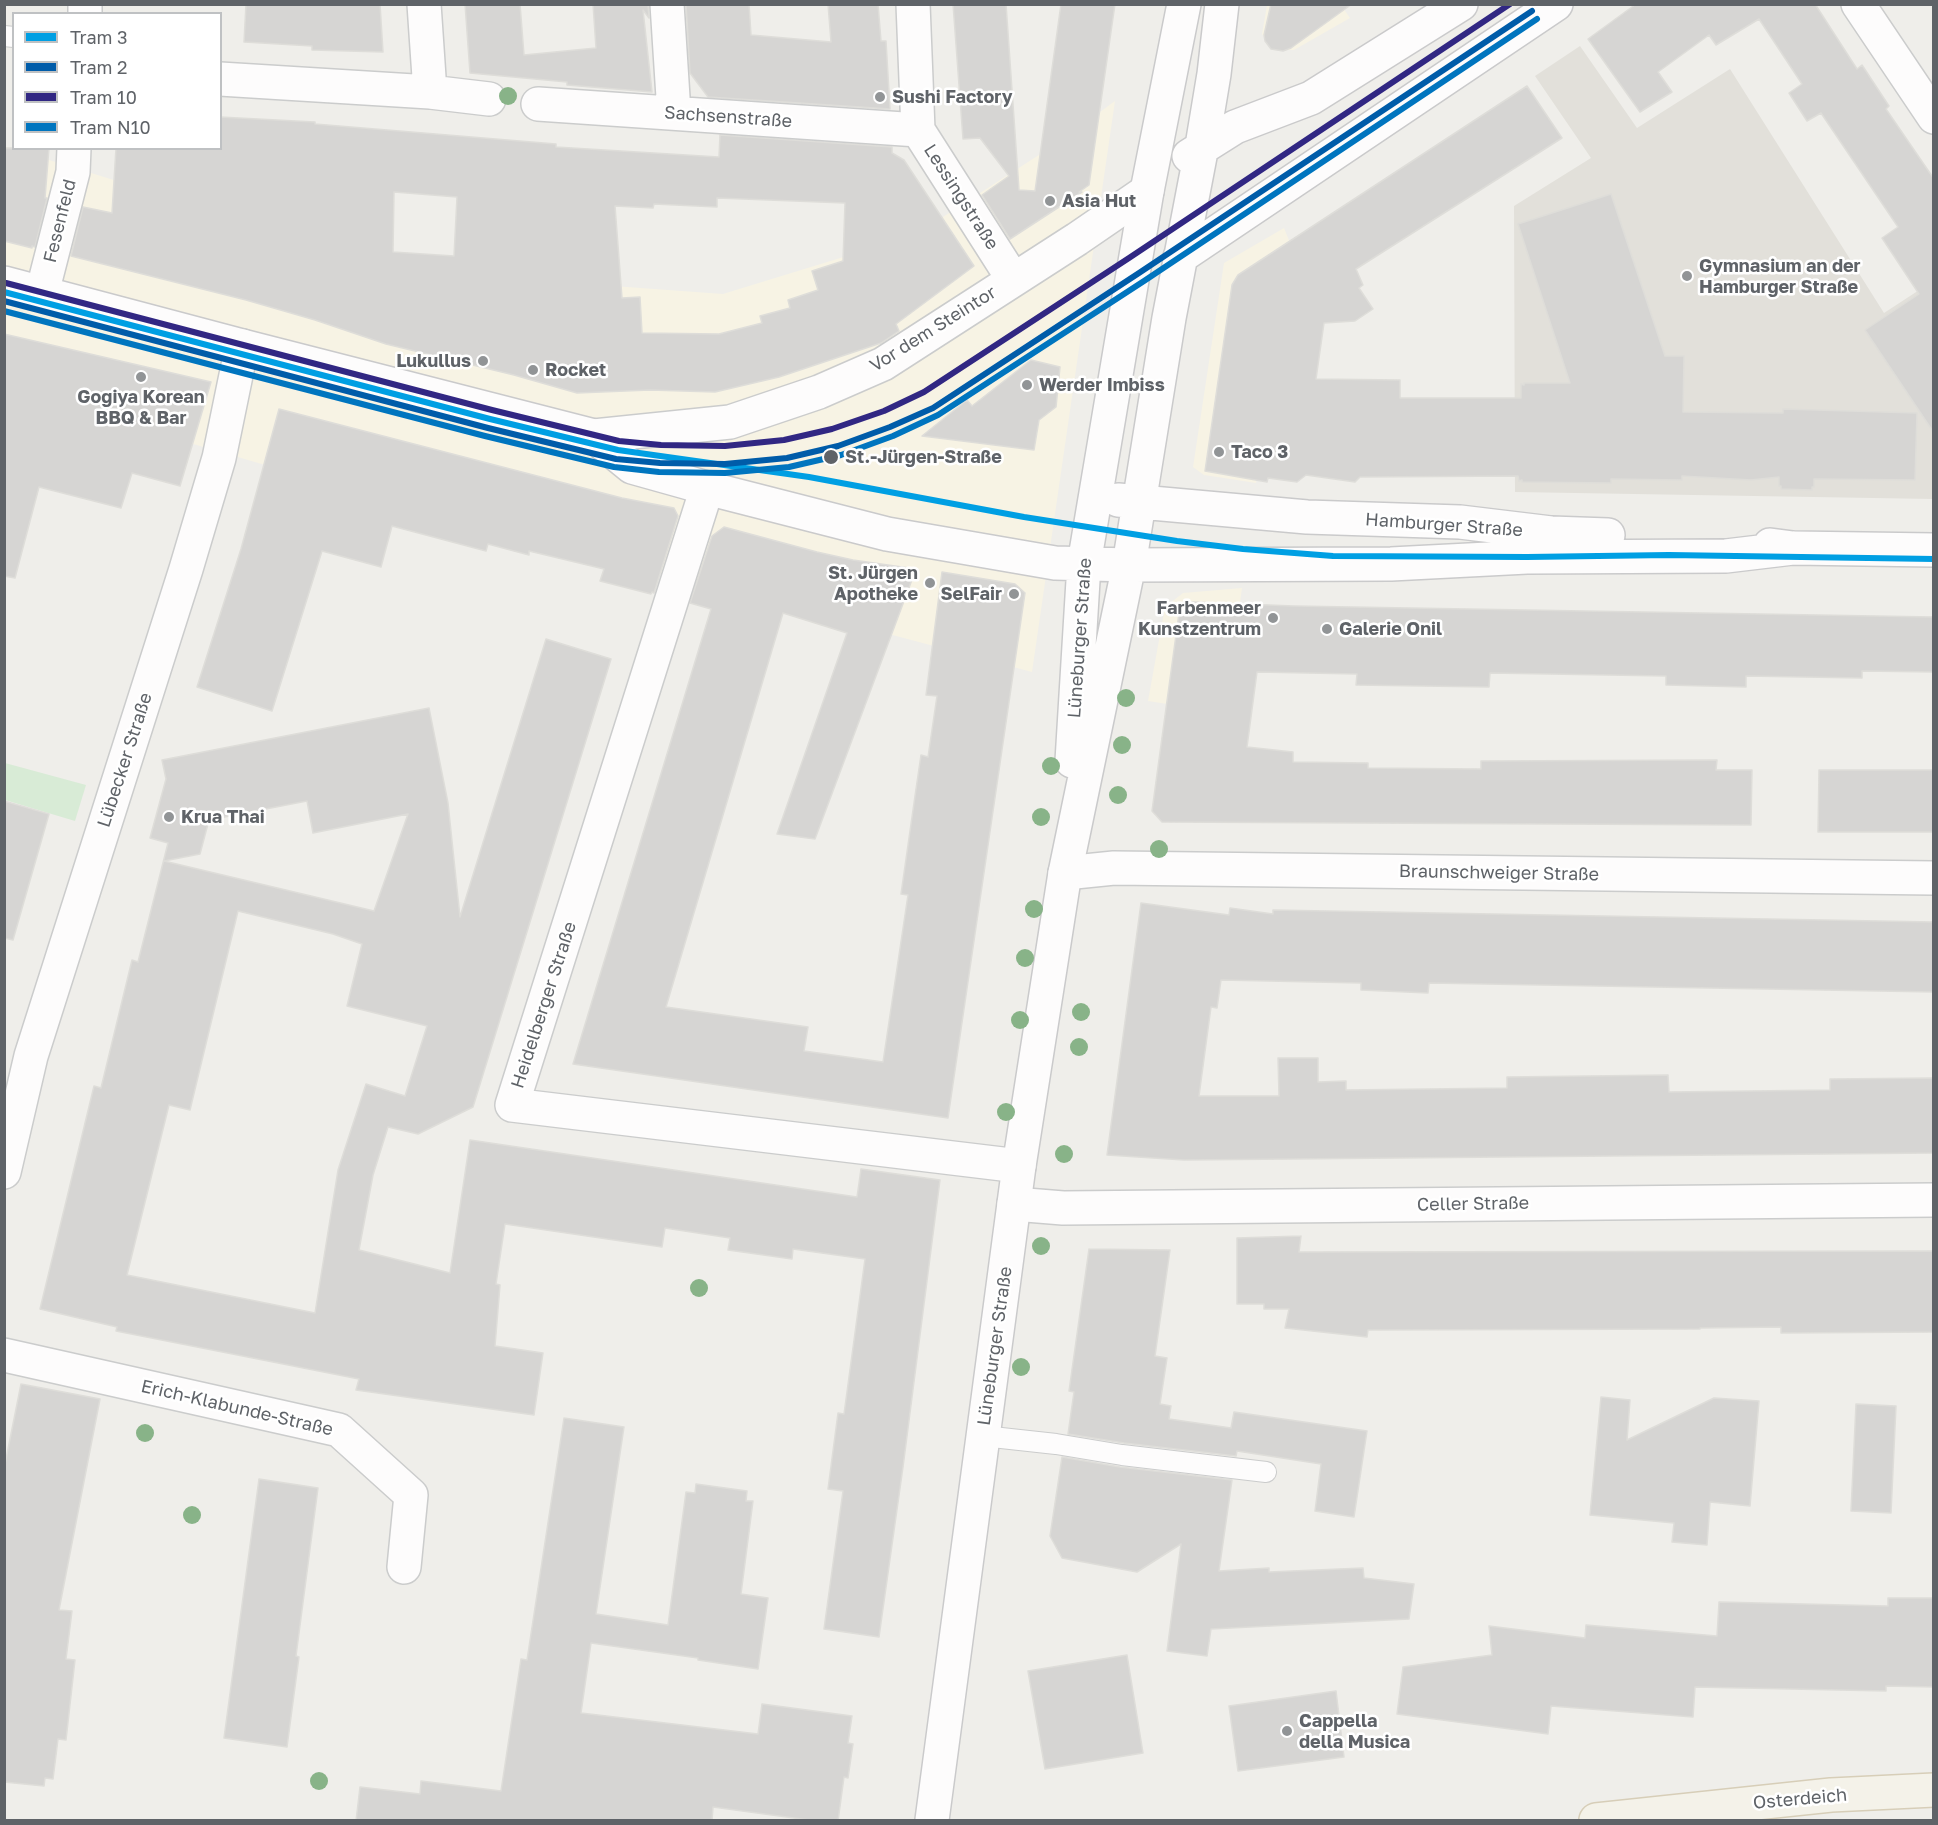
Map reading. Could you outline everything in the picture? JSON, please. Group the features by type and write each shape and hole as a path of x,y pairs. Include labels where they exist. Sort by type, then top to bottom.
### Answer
{"main road":[{"name":"Osterdeich","path":"1596,1821 1831,1795 1934,1790"}],"street":[{"path":"424,4 430,92"},
{"path":"667,4 674,113"},
{"name":"Lessingstraße","path":"913,4 918,130 1013,279"},
{"name":"Lüneburger Straße","path":"1065,873 1083,564 1147,191 1184,4"},
{"name":"Lüneburger Straße","path":"932,1821 1019,1167 1065,873 1129,565 1169,318 1214,74 1222,4"},
{"name":"Vor dem Steintor","path":"4,283 594,436 730,422 819,392 883,364 1077,239 1147,191 1202,146 1235,127 1311,98 1461,4"},
{"path":"1180,257 1556,4"},
{"path":"1858,4 1934,117"},
{"path":"222,79 430,92 489,99"},
{"name":"Sachsenstraße","path":"538,104 918,130"},
{"name":"Fesenfeld","path":"42,293 73,172 74,150"},
{"name":"Lübecker Straße","path":"4,1172 31,1056 186,569 219,458 242,346"},
{"name":"Vor dem Steintor","path":"594,436 632,467 707,488 887,534 1039,561 1083,564"},
{"name":"Heidelberger Straße","path":"707,488 512,1105 1019,1167"},
{"name":"Hamburger Straße","path":"1095,498 1307,517 1460,522 1551,533 1700,538 1793,548 1934,550"},
{"name":"Hamburger Straße","path":"1083,564 1391,564 1527,557 1726,556 1793,548"},
{"name":"Braunschweiger Straße","path":"1065,873 1114,868 1934,878"},
{"name":"Celler Straße","path":"1014,1204 1063,1208 1934,1200"},
{"name":"Erich-Klabunde-Straße","path":"4,1355 339,1430 411,1495 404,1567"}],"lane":[{"path":"983,1436 1266,1472"}],"shaded area":[{"path":"1267,5 1341,5 1350,18 1294,50 1275,50 1262,34"},
{"name":"Gymnasium an der Hamburger Straße","path":"1580,46 1637,128 1730,69 1884,313 1933,281 1933,499 1515,492 1514,206 1591,158 1535,76"},
{"path":"1115,101 1032,672 402,505 5,389 4,146 407,271 723,294 915,235 1059,142"},
{"path":"1284,228 1305,280 1265,410 1256,483 1204,475 1193,467 1224,263"},
{"path":"1242,588 1225,713 1148,701 1165,607 1183,593"}],"green space":[{"path":"5,763 86,785 75,821 5,800"}],"building":[{"path":"246,4 380,4 383,52 312,50 312,46 244,42"},
{"path":"465,4 520,4 524,55 596,48 593,4 648,4 649,18 643,10 652,92 567,85 567,82 470,73"},
{"path":"686,4 749,4 751,35 831,42 828,4 878,4 881,41 886,41 890,109 708,97 690,73"},
{"path":"953,4 1006,4 1019,190 1035,191 1061,4 1115,4 1089,185 1079,192 1082,192 1010,239 982,195 1009,176 980,138 963,139"},
{"path":"1271,4 1352,4 1291,48 1283,51 1271,49 1265,41 1264,35"},
{"path":"1636,4 1815,4 1857,69 1862,65 1889,106 1886,109 1934,179 1934,433 1865,330 1919,294 1882,238 1898,227 1821,113 1807,121 1789,93 1802,84 1759,19 1716,45 1709,35 1658,72 1672,92 1640,112 1588,39"},
{"path":"1527,86 1562,138 1356,269 1363,285 1359,288 1373,309 1355,321 1324,323 1316,379 1400,380 1400,398 1521,398 1521,384 1524,385 1524,383 1570,383 1518,224 1611,194 1665,356 1684,356 1683,412 1783,413 1783,409 1917,413 1915,480 1814,479 1812,490 1781,489 1779,477 1751,480 1682,476 1682,480 1611,479 1611,483 1522,482 1522,480 1519,481 1518,476 1360,477 1355,482 1306,475 1297,482 1268,478 1267,482 1205,471 1232,285 1238,275"},
{"path":"222,117 315,122 315,124 556,144 556,147 719,157 720,135 892,147 892,153 904,160 974,266 896,324 899,331 881,343 779,377 715,392 650,390 577,393 386,344 246,300 71,256 83,207 112,213 116,150 222,150","holes":["394,192 457,197 454,256 393,252","717,198 845,203 843,261 812,271 818,290 788,300 790,308 760,316 762,323 719,334 642,333 640,297 622,298 615,206 653,208 654,204 717,207"]},
{"path":"4,148 49,150 45,198 47,198 35,247 4,241"},
{"path":"4,334 211,382 180,486 132,473 121,508 39,487 15,578 4,576"},
{"path":"1031,360 1060,367 1056,407 1039,420 1034,450 922,436 967,400 972,406"},
{"path":"279,409 622,498 674,508 678,516 654,593 600,581 604,569 529,551 529,555 488,544 486,551 392,526 381,567 322,551 272,711 197,687 241,549"},
{"path":"724,527 853,560 916,569 815,839 777,834 847,633 783,613 666,1007 808,1027 804,1051 883,1062 908,895 901,894 921,755 928,757 937,696 926,695 942,572 1015,584 1025,593 948,1118 573,1064 711,609 690,603 712,536"},
{"path":"1192,602 1294,606 1934,617 1934,672 1862,671 1862,678 1746,676 1746,687 1666,685 1666,676 1490,673 1489,687 1356,685 1357,674 1257,672 1247,747 1293,752 1293,762 1368,763 1368,768 1481,769 1481,761 1717,760 1716,770 1752,770 1751,825 1162,822 1152,811 1179,613"},
{"path":"546,639 611,659 473,1107 418,1134 388,1127 373,1175 359,1250 450,1273 470,1140 857,1197 861,1169 940,1180 879,1637 824,1629 843,1491 828,1489 838,1413 844,1414 865,1259 793,1249 792,1259 728,1250 730,1238 665,1228 662,1247 505,1224 496,1284 500,1285 495,1346 543,1353 534,1415 356,1390 359,1379 116,1331 117,1327 40,1309 94,1086 101,1088 132,960 138,962 168,843 150,838 166,779 162,760 429,708 448,803 460,917","holes":["307,801 313,833 408,814 374,911 164,861 200,854 209,820","238,911 333,934 362,944 347,1006 427,1026 405,1096 366,1084 338,1170 315,1313 127,1275 169,1105 190,1110"]},
{"path":"1819,770 1934,770 1934,832 1818,832"},
{"path":"4,801 49,814 13,940 4,938"},
{"path":"1141,903 1229,915 1230,908 1273,914 1273,910 1934,922 1934,992 1429,983 1428,993 1361,990 1361,983 1221,980 1217,1008 1211,1007 1199,1096 1279,1096 1278,1058 1318,1058 1318,1082 1346,1081 1346,1090 1507,1088 1507,1077 1668,1075 1669,1092 1830,1090 1830,1079 1934,1078 1934,1153 1184,1160 1107,1155"},
{"path":"1301,1236 1299,1252 1934,1251 1934,1332 1781,1333 1781,1327 1368,1330 1367,1337 1285,1328 1289,1309 1264,1309 1264,1304 1237,1304 1237,1238"},
{"path":"1089,1249 1170,1250 1155,1356 1167,1358 1160,1404 1171,1406 1169,1419 1231,1428 1234,1412 1367,1431 1354,1517 1315,1511 1321,1464 1237,1451 1236,1456 1068,1434 1074,1392 1069,1391"},
{"path":"21,1384 100,1399 59,1610 72,1611 66,1659 75,1660 66,1740 58,1739 53,1779 45,1778 44,1786 4,1782 4,1469"},
{"path":"1601,1397 1630,1400 1627,1440 1714,1398 1759,1401 1750,1506 1710,1502 1707,1545 1672,1542 1674,1523 1590,1515"},
{"path":"1856,1404 1896,1406 1891,1513 1851,1511"},
{"path":"564,1418 624,1427 596,1614 668,1625 686,1492 695,1493 696,1484 747,1491 746,1501 753,1501 741,1594 768,1598 758,1669 591,1643 581,1713 758,1734 762,1704 852,1716 848,1743 853,1744 848,1778 844,1777 838,1821 816,1821 713,1807 712,1821 356,1821 360,1787 420,1794 421,1781 501,1791 521,1659 527,1660"},
{"path":"1062,1457 1120,1467 1232,1480 1219,1571 1269,1568 1269,1572 1363,1568 1364,1578 1414,1584 1409,1619 1211,1629 1207,1656 1167,1651 1181,1544 1137,1572 1062,1558 1050,1536"},
{"path":"259,1479 318,1488 296,1656 299,1657 287,1747 224,1738"},
{"path":"1888,1598 1934,1598 1934,1687 1886,1686 1886,1691 1695,1687 1693,1717 1551,1706 1548,1734 1397,1714 1403,1667 1492,1655 1489,1626 1585,1638 1586,1625 1717,1636 1719,1602 1888,1606"},
{"path":"1127,1655 1143,1753 1045,1769 1028,1671"},
{"name":"Cappella della Musica","path":"1336,1691 1344,1757 1238,1771 1229,1706"}],"tram line":[{"name":"10","path":"6,283 619,441 661,445 725,446 784,440 832,429 884,411 924,392 1510,4"},
{"name":"2","path":"4,301 488,428 616,459 660,463 725,464 787,458 838,446 933,408 1532,11"},
{"name":"N10","path":"4,311 485,436 614,467 659,472 725,473 789,467 841,455 893,436 938,415 1144,281 1537,19"},
{"name":"3","path":"4,292 490,419 618,450 809,477 1024,517 1177,541 1333,556 1669,555 1934,559"}],"place":[{"name":"Sushi Factory","path":"880,97"},
{"name":"Asia Hut","path":"1050,201"},
{"name":"Gymnasium an der Hamburger Straße","path":"1687,276"},
{"name":"Lukullus","path":"483,361"},
{"name":"Rocket","path":"533,370"},
{"name":"Gogiya Korean BBQ & Bar","path":"141,377"},
{"name":"Werder Imbiss","path":"1027,385"},
{"name":"Taco 3","path":"1219,452"},
{"name":"St.-Jürgen-Straße","path":"831,457"},
{"name":"St. Jürgen Apotheke","path":"930,583"},
{"name":"SelFair","path":"1014,594"},
{"name":"Farbenmeer Kunstzentrum","path":"1273,618"},
{"name":"Galerie Onil","path":"1327,629"},
{"name":"Krua Thai","path":"169,817"},
{"name":"Cappella della Musica","path":"1287,1731"}]}
